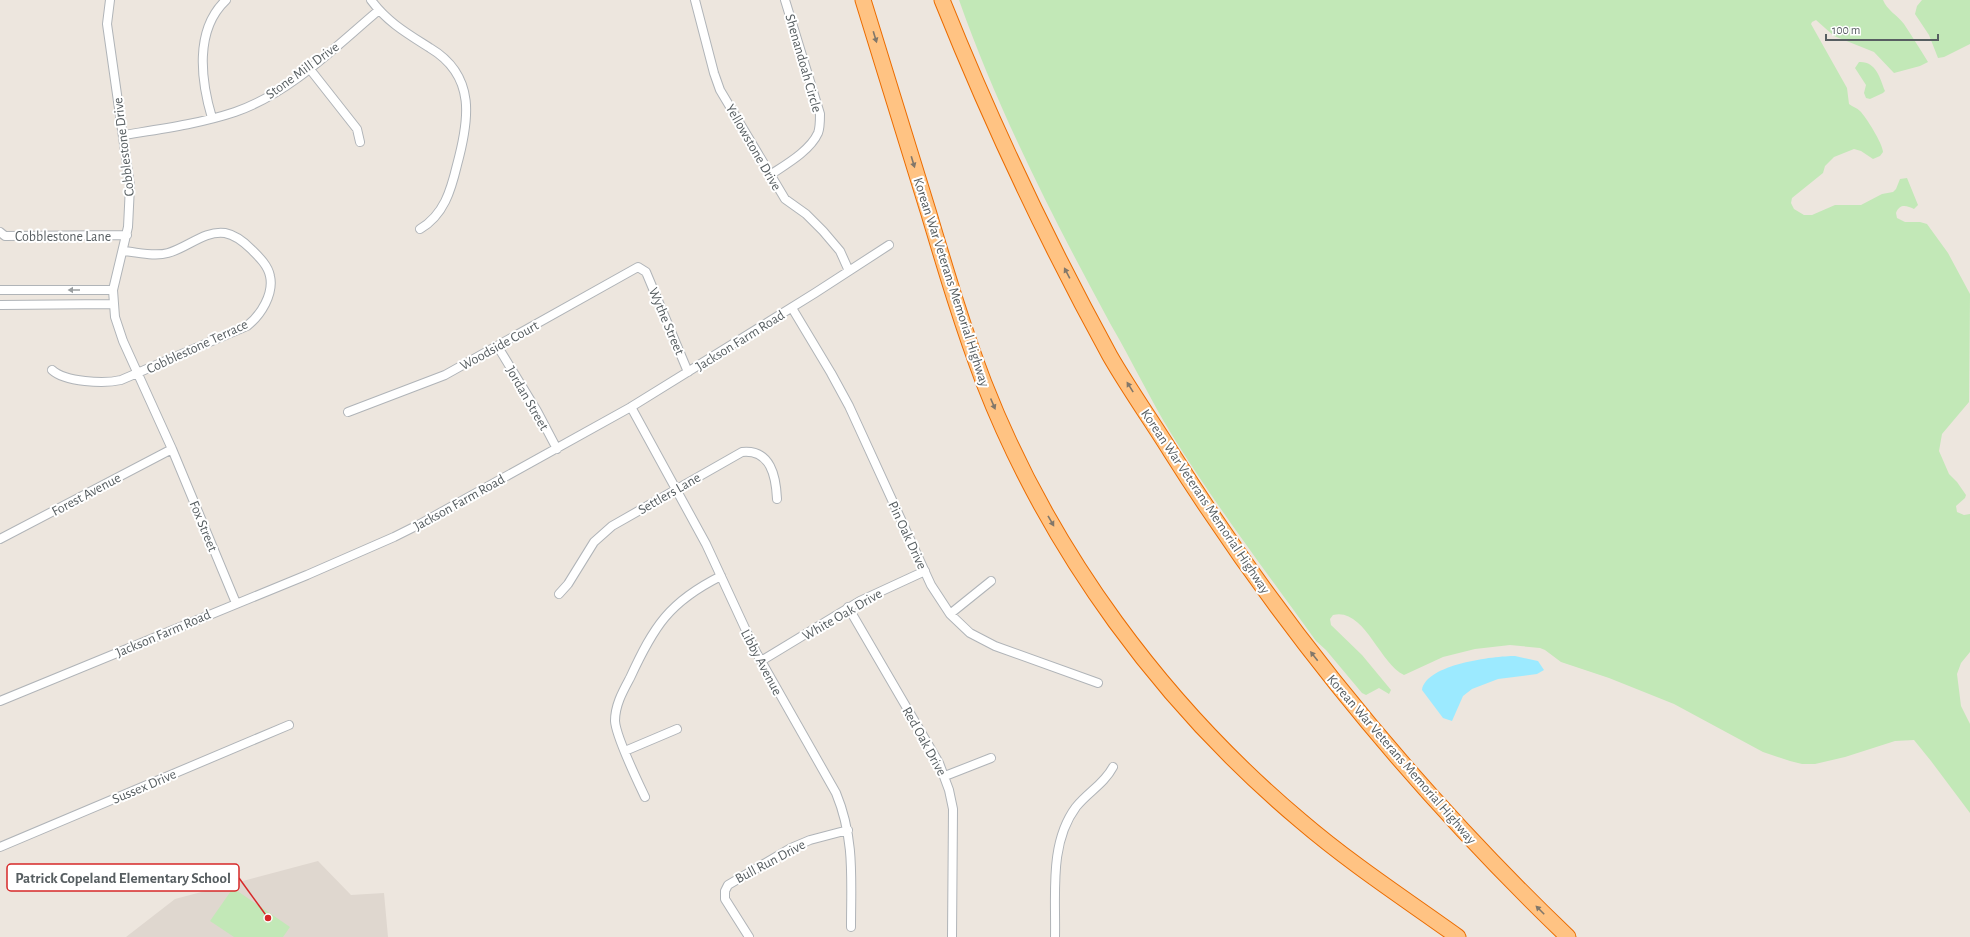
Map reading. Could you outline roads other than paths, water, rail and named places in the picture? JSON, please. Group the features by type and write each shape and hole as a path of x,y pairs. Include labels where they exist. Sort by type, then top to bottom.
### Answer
{"highway":[{"name":"Korean War Veterans Memorial Highway","path":"863,0 951,287 985,385 1020,464 1076,563 1116,621 1156,674 1233,759 1273,797 1324,840 1458,937"},
{"name":"Korean War Veterans Memorial Highway","path":"942,0 985,104 1023,187 1065,269 1111,356 1200,497 1260,583 1342,692 1445,812 1568,937"}],"street":[{"name":"Cobblestone Drive","path":"110,0 107,24 124,135 130,186 126,235 114,290 113,304 120,332 137,374 172,449"},
{"path":"212,118 203,77 204,48 212,23 226,0"},
{"path":"372,0 379,10 397,27 432,48 448,63 458,77 466,100 467,126 452,187 441,211 420,229"},
{"name":"Yellowstone Drive","path":"695,0 710,60 720,90 785,199 806,214 840,251 849,271"},
{"name":"Shenandoah Circle","path":"770,174 805,150 818,133 820,114 785,0"},
{"name":"Stone Mill Drive","path":"124,135 212,118 252,105 283,87 309,68 379,10"},
{"path":"309,68 357,129 360,142"},
{"name":"Cobblestone Lane","path":"0,232 5,236 126,235"},
{"name":"Cobblestone Terrace","path":"52,370 65,378 113,382 137,374 247,326 256,319 267,300 270,290 270,275 260,258 246,243 225,234 210,235 168,253 156,254 123,251"},
{"name":"Jackson Farm Road","path":"0,701 394,537 557,449 631,407 792,308 889,245"},
{"name":"Woodside Court","path":"348,412 427,383 498,347 635,268 641,268 644,270"},
{"name":"Wythe Street","path":"644,270 688,372"},
{"path":"0,290 114,290"},
{"path":"0,305 113,304"},
{"name":"Pin Oak Drive","path":"792,308 832,373 849,406 925,571 940,601 950,614 970,632 995,646 1098,683"},
{"name":"Jordan Street","path":"498,347 537,411 557,449"},
{"name":"Libby Avenue","path":"631,407 677,489 761,661 826,773 844,814 848,830 852,869 851,928"},
{"name":"Forest Avenue","path":"0,539 172,449"},
{"name":"Fox Street","path":"172,449 236,603"},
{"name":"Settlers Lane","path":"559,594 568,584 591,546 612,526 742,452 752,452 763,457 772,469 777,488 777,499"},
{"name":"White Oak Drive","path":"761,661 848,608 925,571"},
{"path":"645,797 616,728 616,712 618,703 653,630 678,602 691,592 720,576"},
{"path":"950,614 991,581"},
{"name":"Red Oak Drive","path":"848,608 939,763 945,776 953,809 952,937"},
{"name":"Sussex Drive","path":"0,847 289,725"},
{"path":"625,751 678,729"},
{"path":"945,776 991,758"},
{"path":"1055,937 1057,860 1063,832 1076,806 1105,780 1113,767"},
{"name":"Bull Run Drive","path":"749,937 725,899 725,891 728,885 791,848 810,840 848,830"}],"water":[{"path":"1515,656 1538,661 1544,670 1537,674 1498,679 1472,689 1463,696 1452,721 1443,718 1422,690 1426,681 1435,674 1448,668 1477,660"}],"place":[{"name":"Patrick Copeland Elementary School","path":"268,918"}]}
